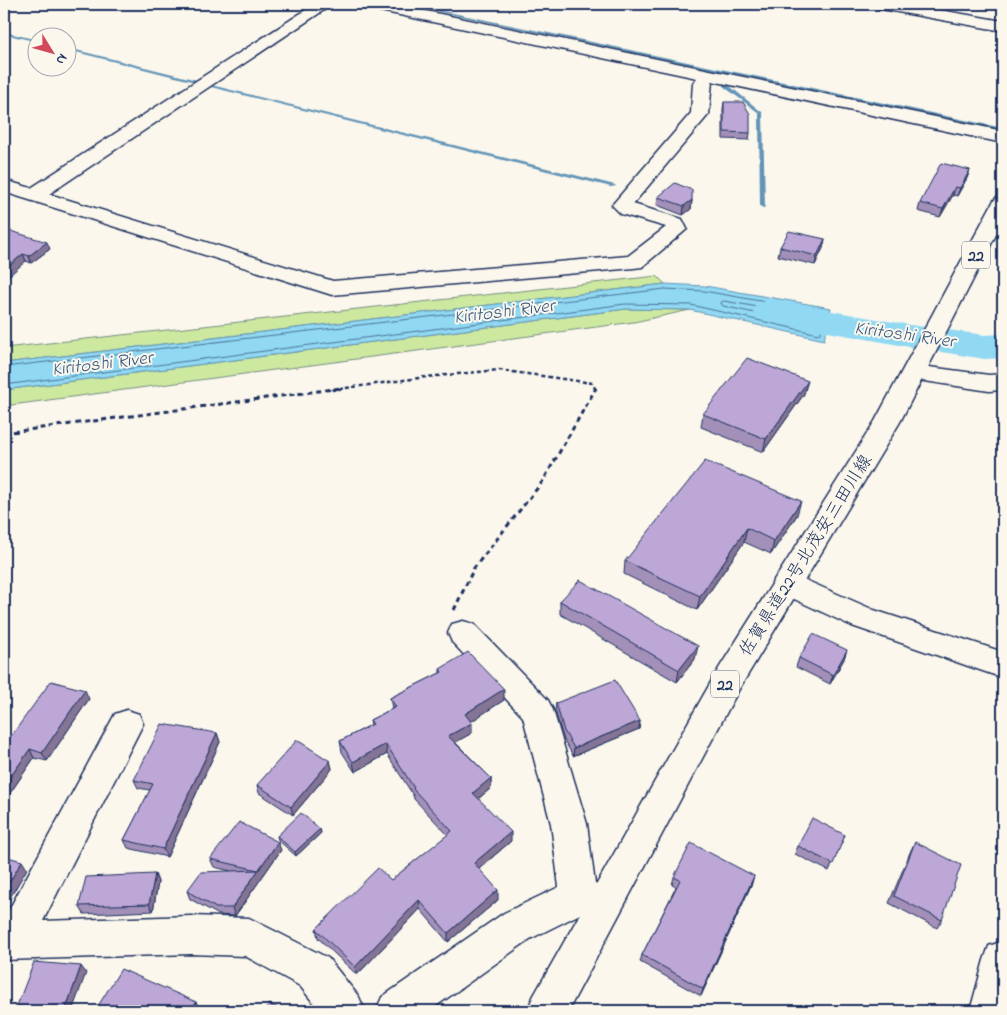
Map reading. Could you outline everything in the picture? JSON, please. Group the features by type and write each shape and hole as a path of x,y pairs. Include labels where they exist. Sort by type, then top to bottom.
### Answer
{"street":[{"path":"34,195 325,4"},
{"path":"371,4 1003,137"},
{"path":"881,4 1003,26"},
{"path":"4,186 332,288 634,262 677,229 675,223 628,210 622,205 700,114 702,83 707,74"},
{"name":"佐賀県道22号北茂安三田川線","path":"547,1011 591,900 887,422 1003,202"},
{"path":"916,369 988,384 1003,382"},
{"path":"787,583 863,618 1003,665"},
{"path":"396,1011 517,926 591,900 537,710 463,633"},
{"path":"8,941 127,724"},
{"path":"8,941 191,935 250,937 314,972 345,1011"},
{"path":"990,1011 1003,960"}],"path":[{"path":"4,433 426,377 499,370 592,383 596,389 543,481 474,568 454,610 463,633"}],"green space":[{"path":"657,276 665,284 4,363 4,348"},
{"path":"626,309 690,310 634,322 4,406 4,390"}],"water":[{"path":"665,284 705,286 831,308 824,340 690,310 626,309 4,390 4,363"}],"building":[{"path":"724,102 743,102 750,114 750,133 724,132"},
{"path":"941,163 970,170 960,188 955,187 943,209 920,203"},
{"path":"675,183 692,190 692,200 684,206 658,197"},
{"path":"4,229 47,242 29,256 23,254 4,270"},
{"path":"789,231 825,239 817,256 780,247"},
{"path":"747,358 808,381 766,439 703,414"},
{"path":"705,461 801,501 774,541 747,528 700,596 625,561"},
{"path":"580,580 698,646 679,670 560,601"},
{"path":"813,634 847,650 833,675 799,658"},
{"path":"468,652 504,689 465,714 472,723 448,736 491,778 473,793 511,832 474,863 498,890 448,933 419,900 355,967 316,929 378,868 391,880 452,831 413,789 386,744 353,762 340,741 373,724 370,720 396,707 390,698 442,672 440,669"},
{"path":"615,680 640,721 574,748 564,731 556,703"},
{"path":"51,681 85,690 42,753 30,749 4,786 4,746"},
{"path":"162,724 217,733 163,849 124,840 153,784 134,780"},
{"path":"297,740 330,761 291,807 257,785"},
{"path":"301,813 320,829 295,852 277,836"},
{"path":"812,818 845,835 833,864 798,846"},
{"path":"239,822 278,842 232,908 216,908 187,891 201,872 258,870 210,859"},
{"path":"915,842 961,865 942,920 894,896"},
{"path":"691,843 754,876 703,989 642,955 680,880 674,877"},
{"path":"4,856 22,861 4,891"},
{"path":"155,874 149,904 79,906 86,877"},
{"path":"34,962 81,966 65,1011 15,1011"},
{"path":"121,969 196,1002 191,1011 109,1011 98,1006"},
{"path":"269,1004 285,1011 265,1011"},
{"path":"628,1007 629,1011 610,1011"}],"waterway":[{"path":"405,4 1003,130"},
{"path":"4,33 28,39"},
{"path":"78,52 195,81"},
{"path":"725,85 761,113 763,206"},
{"path":"213,86 613,186"},
{"name":"Kiritoshi River","path":"770,311 910,336 985,347 1003,346"}]}
